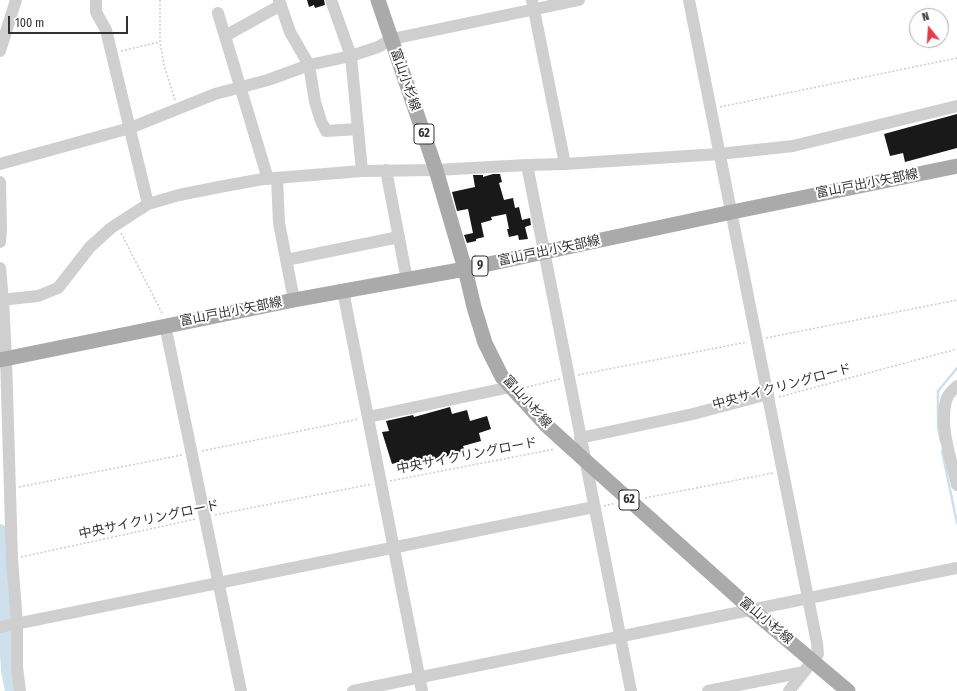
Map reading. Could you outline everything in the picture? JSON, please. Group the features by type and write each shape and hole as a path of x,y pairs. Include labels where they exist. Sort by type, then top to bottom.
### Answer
{"main road":[{"name":"富山小杉線","path":"378,0 436,170 485,342 502,377 546,425 574,442 584,460 752,610 848,691"},
{"name":"富山戸出小矢部線","path":"3,359 294,300 465,269 544,251 957,166"}],"street":[{"path":"1,46 16,0"},
{"path":"96,0 96,12 106,30 148,204"},
{"path":"331,0 351,56 362,171"},
{"path":"0,164 130,128 215,94 268,80 309,66 351,56 378,47 392,39 533,5 579,0"},
{"path":"689,0 818,654 789,691"},
{"path":"225,36 280,3 290,32 309,66 315,102 326,131 358,129"},
{"path":"533,5 565,164"},
{"path":"218,13 240,88 270,178 294,300"},
{"path":"2,300 38,296 58,288 90,247 117,224 148,204 179,195 270,178 362,171 436,170 565,164 719,154 793,146 957,106"},
{"path":"527,165 568,377 574,442 768,397"},
{"path":"386,170 407,280"},
{"path":"0,182 0,242"},
{"path":"286,260 399,237"},
{"path":"0,268 12,559 17,623 17,668 20,691"},
{"path":"343,291 382,482 422,691"},
{"path":"167,325 204,517 240,691"},
{"path":"957,386 948,396 944,412 945,433 957,485"},
{"path":"368,417 512,388"},
{"path":"584,460 631,691"},
{"path":"0,626 594,507"},
{"path":"353,691 957,568"},
{"path":"708,691 804,672"}],"path":[{"path":"160,0 160,42 164,65 178,109"},
{"path":"112,53 160,42"},
{"path":"710,109 957,58"},
{"path":"117,224 167,325"},
{"path":"512,388 957,300"},
{"name":"中央サイクリングロード","path":"768,397 957,349"},
{"name":"中央サイクリングロード","path":"12,559 204,517 574,442"},
{"path":"594,507 783,471"}],"building":[{"path":"307,0 324,0 325,5 315,8 314,5 309,7"},
{"path":"957,114 957,148 905,162 903,153 890,156 884,134"},
{"path":"493,174 500,174 502,182 499,183 504,200 513,198 515,208 519,207 522,220 530,218 531,225 525,227 528,239 519,240 518,235 509,237 506,214 491,217 492,220 481,223 484,237 467,243 464,235 473,233 468,209 457,211 452,192 475,187 473,175 483,175 483,177"},
{"path":"450,407 452,414 467,410 470,421 487,416 491,429 479,433 481,441 463,446 465,451 405,469 402,461 392,464 382,432 389,431 386,421 413,415 414,417"}],"waterway":[{"path":"941,442 938,427 938,391 957,368"},
{"path":"942,451 957,523"},
{"path":"0,531 8,671 12,691"}]}
